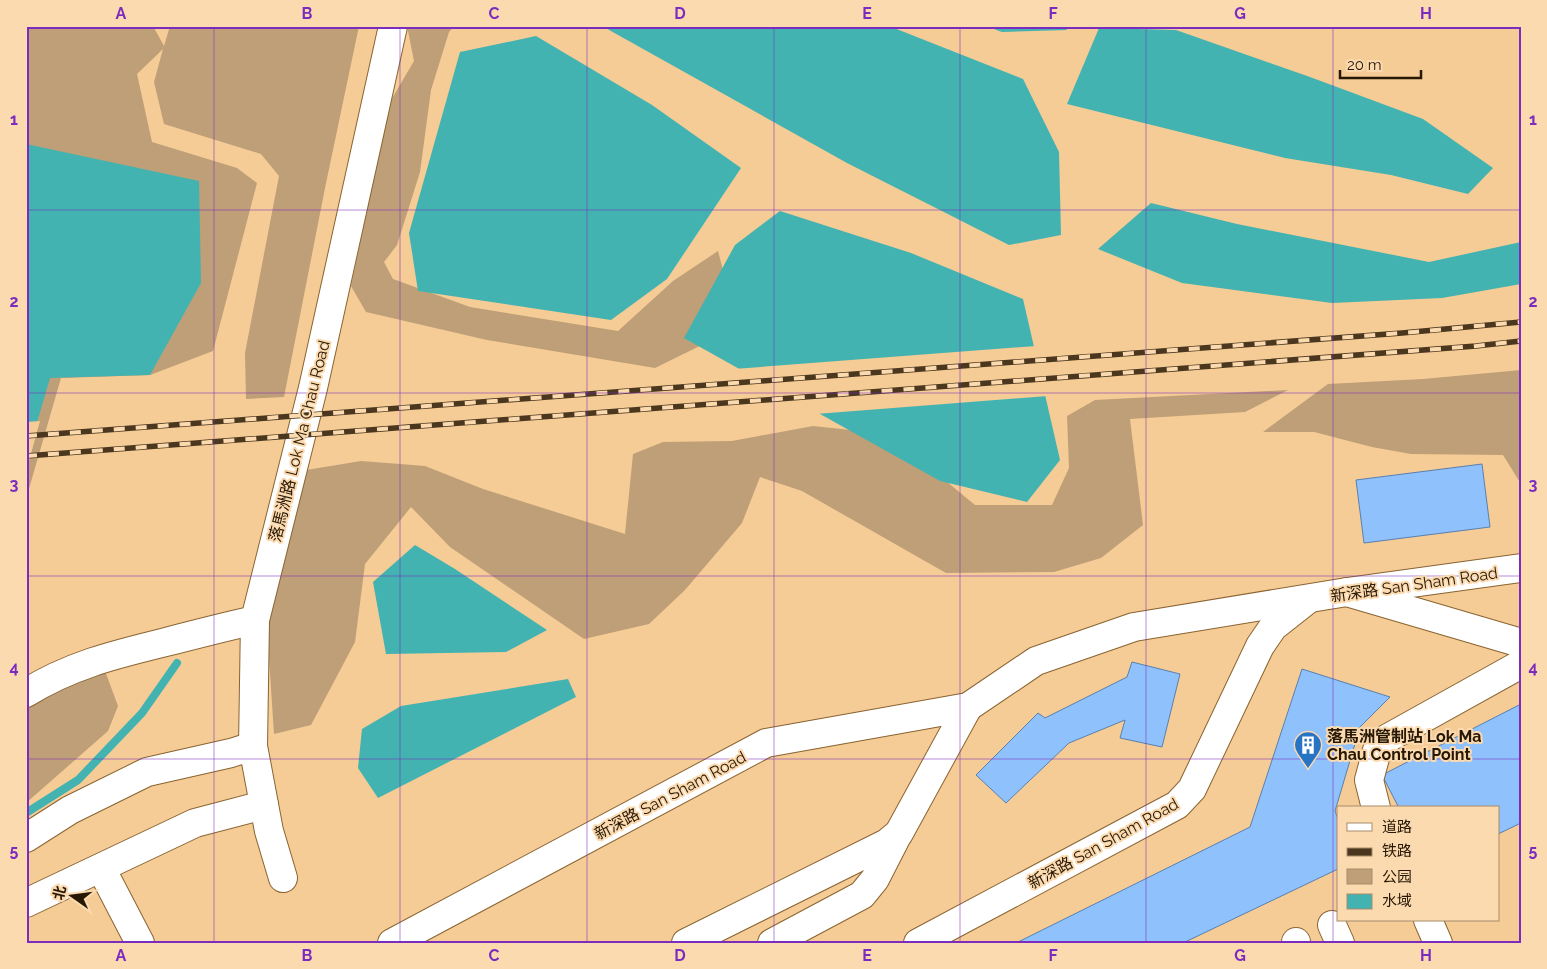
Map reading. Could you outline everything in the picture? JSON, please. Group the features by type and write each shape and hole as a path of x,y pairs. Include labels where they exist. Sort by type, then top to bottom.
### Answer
{"main road":[{"name":"落馬洲路 Lok Ma Chau Road","path":"283,878 269,830 253,746 255,620 313,388 393,26"},
{"name":"新深路 San Sham Road","path":"392,943 766,743 968,707 1036,661 1134,627 1308,600 1347,592 1521,568"},
{"path":"1347,592 1519,647"},
{"name":"新深路 San Sham Road","path":"918,943 1177,804 1192,789 1260,646 1274,627 1308,600"},
{"path":"26,693 54,677 108,656 255,620"},
{"path":"1376,806 1369,780 1379,743 1519,647"},
{"name":"新深路 San Sham Road","path":"772,943 862,896 875,879 968,707"},
{"path":"26,838 70,810 147,772 231,754 253,746"},
{"path":"26,903 195,823 264,805"},
{"name":"新深路 San Sham Road","path":"686,943 887,843 899,833"},
{"path":"101,868 140,943"},
{"path":"1429,922 1438,943"}],"green space":[{"path":"26,26 153,26 164,46 170,26 359,26 284,397 246,399 245,353 279,176 261,154 164,124 154,82 163,49 137,74 152,142 237,168 257,183 213,351 150,375 61,378 26,499"},
{"path":"407,26 454,26 449,32 431,90 420,172 397,245 384,262 393,279 470,307 618,331 673,281 718,251 730,297 714,339 655,368 487,340 366,312 351,286 390,102 414,61"},
{"path":"1521,370 1521,484 1503,455 1411,454 1372,447 1314,432 1263,432 1328,384 1423,379"},
{"path":"1288,390 1245,412 1130,419 1143,525 1101,558 1054,572 946,573 802,491 760,477 742,523 685,590 649,624 584,639 450,547 411,507 365,564 355,642 311,725 274,734 268,643 266,539 288,473 361,461 425,466 483,489 625,534 633,454 663,442 732,441 813,426 889,434 975,505 1052,505 1069,468 1067,416 1095,400"},
{"path":"105,671 118,706 108,731 26,803 26,708 39,696"}],"water":[{"path":"602,26 889,26 1023,79 1059,152 1061,235 1009,245 847,163"},
{"path":"986,26 1065,26 1067,30 1002,32"},
{"path":"1099,28 1176,30 1310,77 1423,119 1493,168 1468,194 1391,175 1285,158 1067,104"},
{"path":"536,36 652,105 741,168 667,279 611,320 418,291 409,233 460,52"},
{"path":"26,144 199,181 201,283 150,375 50,378 26,460"},
{"path":"1151,203 1237,224 1429,262 1521,242 1521,284 1442,298 1332,303 1182,283 1098,249"},
{"path":"780,211 911,253 1023,299 1060,460 1027,502 940,481 684,338 735,245"},
{"path":"415,545 547,630 506,652 386,654 373,582"},
{"path":"568,679 576,697 378,798 358,768 362,729 401,706"}],"pier":[{"path":"1036,346 1048,396 816,414 734,369"},
{"path":"40,421 29,461 26,462 26,422"}],"building":[{"path":"1482,464 1490,527 1364,543 1356,480"},
{"path":"1132,662 1180,674 1162,747 1120,738 1125,720 1069,743 1006,803 976,775 1038,713 1045,718 1127,677"},
{"name":"落馬洲管制站 Lok Ma Chau Control Point","path":"1302,669 1390,697 1360,727 1335,811 1337,816 1337,869 1183,943 1016,943 1250,827"},
{"path":"1521,704 1521,823 1500,833 1500,806 1398,806 1382,775"}],"waterway":[{"path":"26,813 78,780 142,713 177,663"}],"railway":[{"path":"26,436 1402,333 1521,322"},
{"path":"26,456 1476,346 1521,341"}],"place":[{"name":"落馬洲管制站 Lok Ma Chau Control Point","path":"1308,769"}]}
